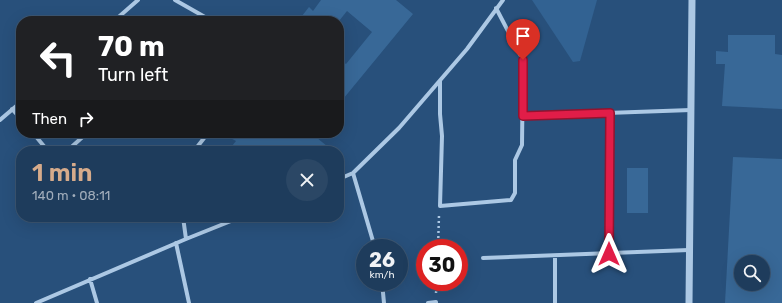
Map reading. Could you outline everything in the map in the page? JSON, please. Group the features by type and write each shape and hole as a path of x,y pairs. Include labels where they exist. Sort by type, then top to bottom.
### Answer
{"street":[{"path":"120,16 138,0"},
{"path":"175,0 203,16"},
{"path":"344,177 353,173 399,128 467,49 503,0"},
{"path":"689,303 692,0"},
{"path":"440,81 442,136 440,206 511,200 515,193 515,160 522,144 523,60 496,8"},
{"path":"0,120 16,106"},
{"path":"12,109 16,113"},
{"path":"523,116 690,110"},
{"path":"609,254 610,113"},
{"path":"37,138 44,146"},
{"path":"73,146 81,138"},
{"path":"198,146 204,138"},
{"path":"353,173 372,239"},
{"path":"184,222 186,239"},
{"path":"36,303 228,222"},
{"path":"176,243 189,303"},
{"path":"483,258 689,250"},
{"path":"555,256 555,303"},
{"path":"90,280 97,303"},
{"path":"383,291 384,303"},
{"path":"428,303 436,303"}],"path":[{"path":"438,239 440,206"}],"shaded area":[{"path":"532,0 597,0 580,61 573,62"}],"building":[{"path":"321,0 396,0 413,14 344,98 344,63 346,64 372,32 347,11 343,16 302,16 309,7 313,11"},
{"path":"728,35 775,35 775,54 782,55 782,109 722,106 725,64 716,64 716,51 728,52"},
{"path":"230,138 317,138 327,146 232,146 236,141"},
{"path":"733,157 782,159 782,303 725,303"},
{"path":"627,168 648,168 648,213 627,213"}],"route":[{"path":"523,60 523,116 610,113 609,254"}]}
